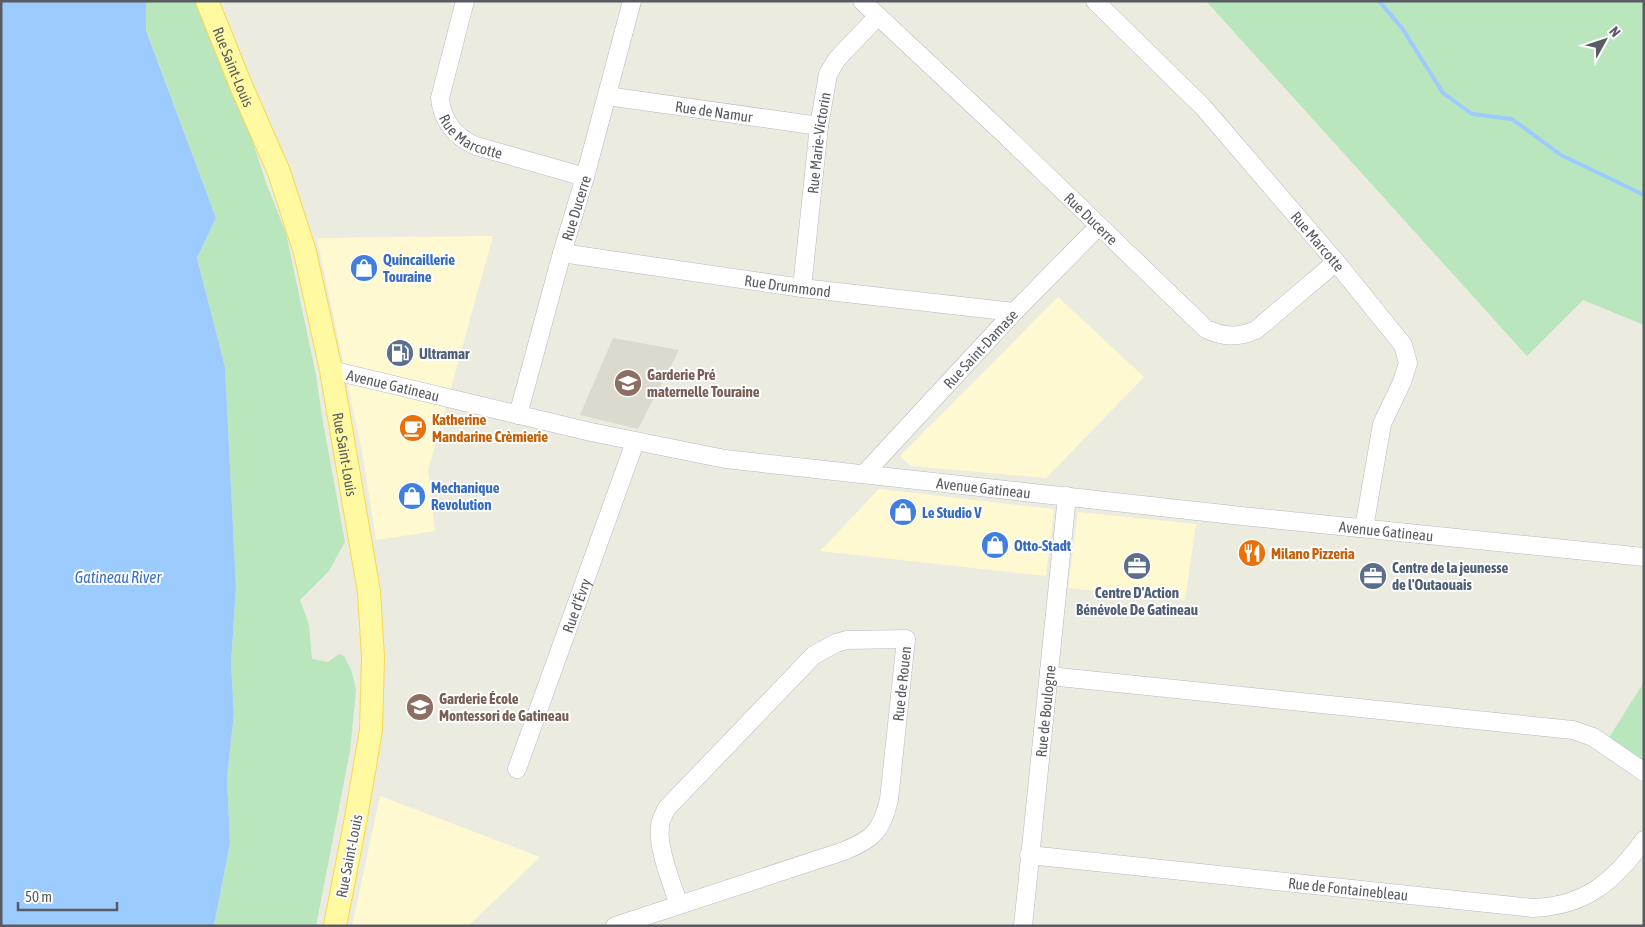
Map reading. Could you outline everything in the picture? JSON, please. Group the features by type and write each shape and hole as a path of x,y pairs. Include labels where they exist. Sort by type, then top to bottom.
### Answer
{"main road":[{"name":"Rue Saint-Louis","path":"207,1 242,88 267,141 292,209 311,273 331,370 369,592 373,657 371,730 335,926"}],"street":[{"name":"Rue Marcotte","path":"466,1 440,98 444,118 451,128 465,141 476,146 585,176"},
{"name":"Rue Ducerre","path":"518,414 632,1"},
{"name":"Rue Ducerre","path":"862,1 1206,329 1233,337 1256,330 1336,262"},
{"name":"Rue Marcotte","path":"1095,1 1203,107 1336,262 1403,345 1408,363 1380,430 1364,528"},
{"name":"Rue Marie-Victorin","path":"802,288 819,126 826,79 831,66 878,16"},
{"name":"Rue de Namur","path":"607,96 819,126"},
{"name":"Rue Saint-Damase","path":"864,474 1014,312 1099,226"},
{"name":"Rue Drummond","path":"562,253 802,288 1014,312"},
{"name":"Avenue Gatineau","path":"331,370 635,442 725,459 1644,558"},
{"name":"Rue d'Évry","path":"517,769 635,442"},
{"name":"Rue de Boulogne","path":"1023,926 1067,496"},
{"name":"Rue de Rouen","path":"615,926 844,851 867,840 874,834 886,812 888,800 906,638 848,640 836,643 814,655 667,808 660,826 660,841 679,905"},
{"path":"1049,676 1573,730 1593,737 1644,772"},
{"name":"Rue de Fontainebleau","path":"1029,855 1515,907 1550,907 1578,899 1607,882 1627,863 1644,840"}],"shaded area":[{"path":"493,236 428,471 435,531 376,540 363,457 317,238"},
{"path":"1058,297 1144,377 1046,478 911,466 900,456"},
{"name":"Garderie Pré maternelle Touraine","path":"613,338 679,350 638,429 580,415"},
{"path":"879,489 1054,509 1046,576 820,551"},
{"path":"1078,512 1196,524 1185,600 1068,588"},
{"path":"380,796 540,857 468,926 352,926"}],"green space":[{"path":"146,1 198,1 247,123 266,183 286,233 316,375 345,542 329,571 300,600 309,625 312,659 328,662 339,654 344,656 352,672 356,690 350,751 316,926 214,926 230,843 227,777 234,714 231,664 236,587 225,367 197,258 216,218 146,29"},
{"path":"1206,1 1644,1 1644,325 1583,300 1527,356"},
{"path":"1644,682 1644,772 1605,744"}],"water":[{"name":"Gatineau River","path":"1,1 146,1 146,30 216,218 197,258 225,367 236,587 231,664 234,714 227,777 230,843 214,926 1,926"}],"waterway":[{"path":"1379,1 1402,28 1443,93 1472,114 1512,119 1561,155 1644,195"}],"place":[{"name":"Quincaillerie Touraine","path":"364,268"},
{"name":"Ultramar","path":"400,353"},
{"name":"Garderie Pré maternelle Touraine","path":"628,383"},
{"name":"Katherine Mandarine Crèmierie","path":"413,428"},
{"name":"Mechanique Revolution","path":"412,496"},
{"name":"Le Studio V","path":"903,512"},
{"name":"Otto-Stadt","path":"995,545"},
{"name":"Milano Pizzeria","path":"1252,553"},
{"name":"Centre D'Action Bénévole De Gatineau","path":"1137,566"},
{"name":"Centre de la jeunesse de l'Outaouais","path":"1373,576"},
{"name":"Garderie École Montessori de Gatineau","path":"420,707"}]}
